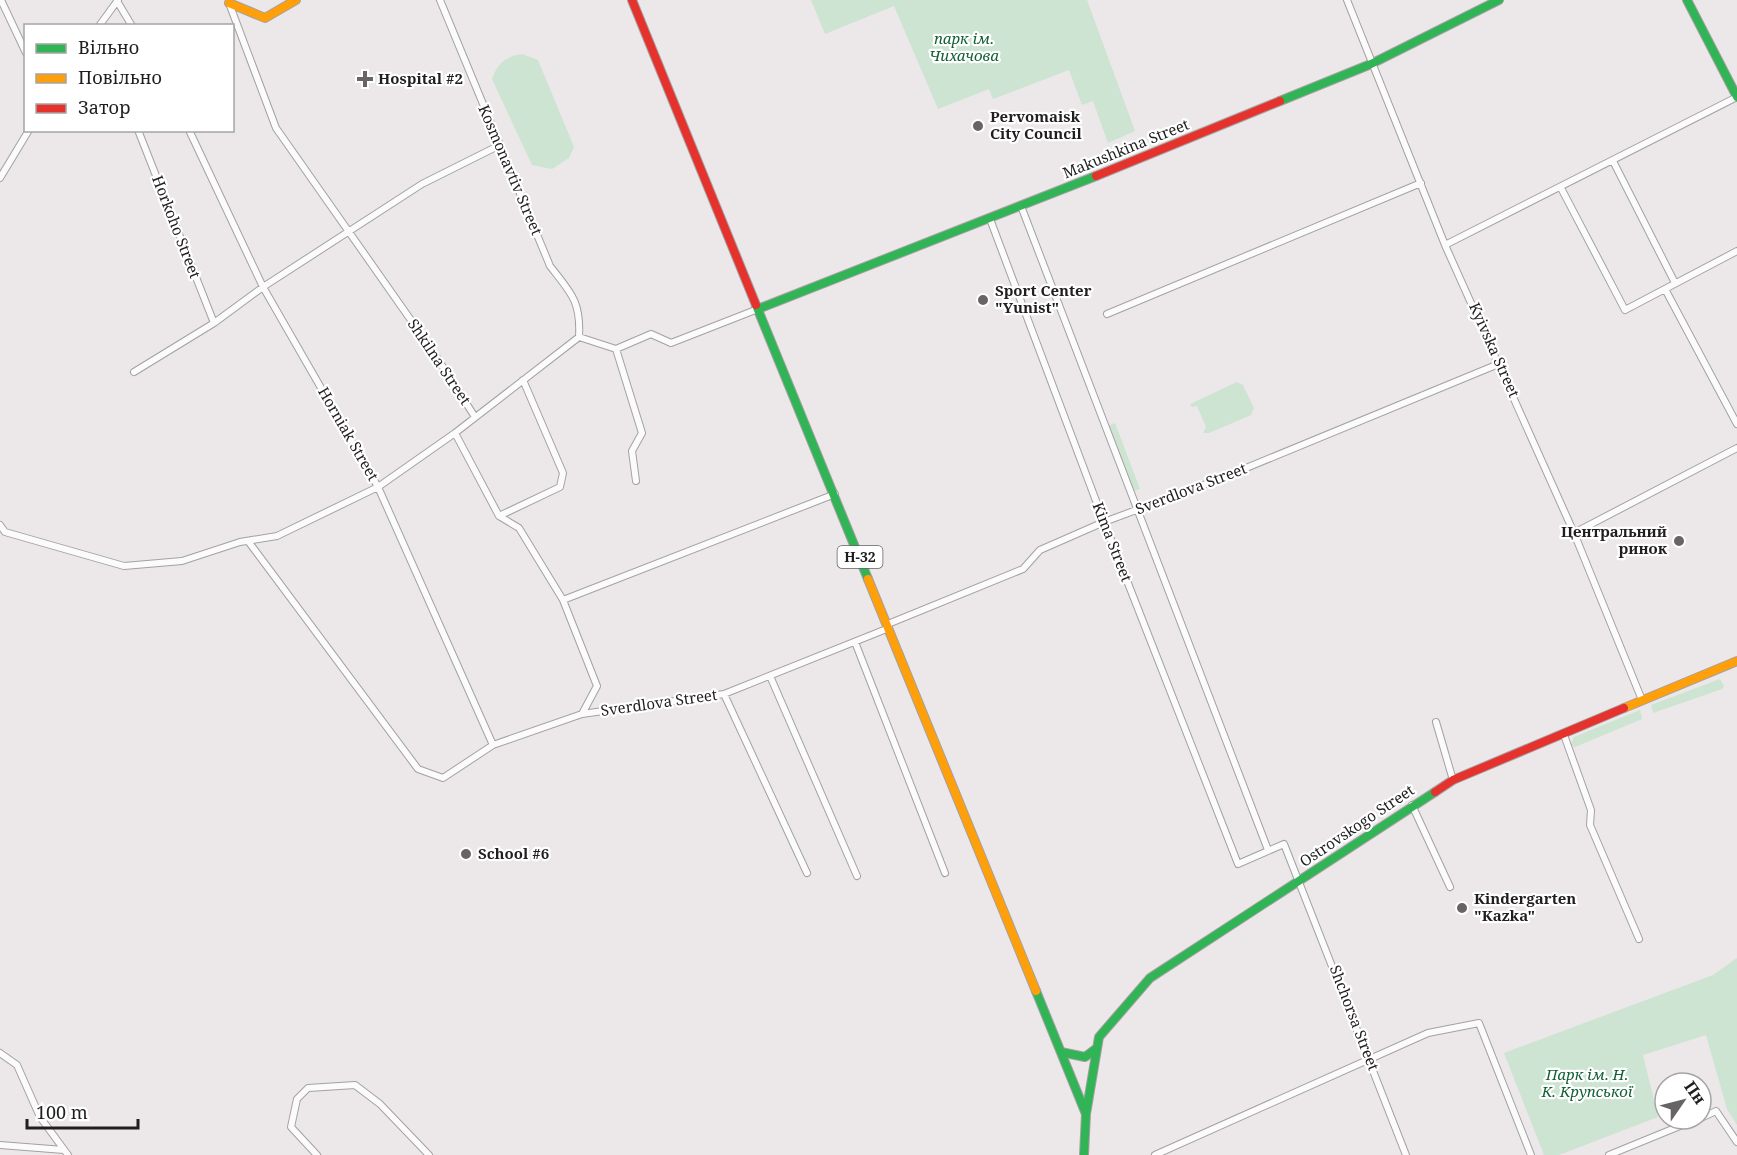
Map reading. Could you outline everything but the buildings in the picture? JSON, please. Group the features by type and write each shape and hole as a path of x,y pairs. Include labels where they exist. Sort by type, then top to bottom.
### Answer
{"main road":[{"path":"227,1 265,18 296,0"},
{"name":"Н-32","path":"632,0 1086,1114 1084,1155"},
{"name":"Makushkina Street","path":"758,309 990,219 1371,64 1499,0"},
{"path":"1687,0 1737,97"},
{"name":"Ostrovskogo Street","path":"1086,1114 1098,1037 1150,978 1453,780 1737,661"},
{"path":"1061,1052 1085,1057 1097,1048"}],"street":[{"path":"1,0 24,49"},
{"name":"Kosmonavtiv Street","path":"440,0 550,266 577,303 580,318 579,337"},
{"name":"Kyivska Street","path":"1347,0 1445,245 1501,363 1642,700"},
{"path":"101,24 118,1 131,24"},
{"name":"Shkilna Street","path":"0,525 5,532 124,566 182,561 248,541 277,536 378,487 476,417 276,128 227,1"},
{"path":"1445,245 1737,97"},
{"path":"0,178 28,132"},
{"name":"Horkoho Street","path":"139,132 214,323"},
{"name":"Horniak Street","path":"190,132 263,287 378,487 493,745"},
{"path":"134,372 214,323 263,287 422,184 500,145"},
{"path":"1613,161 1675,283"},
{"path":"1107,314 1421,183"},
{"path":"1561,188 1625,310 1737,251"},
{"path":"1021,206 1135,509 1268,850"},
{"name":"Kima Street","path":"990,219 1104,522 1238,864 1268,850"},
{"path":"1665,289 1737,424"},
{"path":"476,417 579,337 616,349 651,334 671,343 758,309"},
{"path":"616,349 642,433 632,451 636,481"},
{"name":"Sverdlova Street","path":"248,541 418,769 443,778 493,745 582,714 724,694 770,676 1023,569 1040,550 1104,522 1217,480 1501,363"},
{"path":"499,516 560,487 563,473 523,380"},
{"path":"455,433 499,516 519,528 563,600 597,686 582,714"},
{"path":"1574,533 1737,448"},
{"path":"563,600 835,495"},
{"path":"855,642 945,873"},
{"path":"770,676 857,876"},
{"path":"724,694 807,873"},
{"path":"1436,722 1453,780"},
{"path":"1563,735 1591,810 1590,825 1639,939"},
{"path":"1412,805 1450,887"},
{"name":"Shchorsa Street","path":"1268,850 1284,844 1406,1155"},
{"path":"1155,1155 1428,1033 1479,1023 1531,1155"},
{"path":"0,1053 17,1065 40,1117 66,1152"},
{"path":"317,1155 291,1127 297,1099 308,1088 355,1085 380,1104 429,1155"},
{"path":"1713,1112 1716,1111 1737,1142"},
{"path":"1609,1155 1667,1131"},
{"path":"0,1145 66,1152"}],"green space":[{"name":"парк ім. Чихачова","path":"811,0 1087,0 1135,131 1108,143 1093,101 1082,105 1069,70 993,99 989,89 938,109 894,6 825,34"},
{"path":"522,54 538,60 574,147 569,158 552,169 532,165 492,79 503,62"},
{"path":"1237,382 1243,385 1254,408 1251,415 1209,433 1203,433 1206,427 1197,406 1192,407 1190,404"},
{"path":"1115,423 1140,489 1134,491 1108,426"},
{"path":"1720,679 1724,686 1722,689 1653,713 1651,705"},
{"path":"1640,710 1642,719 1575,747 1571,745 1574,737"},
{"name":"Парк ім. Н. К. Крупської","path":"1737,958 1737,1125 1727,1109 1706,1035 1643,1055 1653,1096 1653,1119 1559,1155 1544,1155 1504,1053 1713,975"}],"traffic: fast":[{"path":"1280,101 1371,64 1499,0"},
{"path":"1687,0 1737,97"},
{"path":"758,309 1096,176"},
{"path":"756,305 868,579"},
{"path":"1086,1114 1099,1037 1150,978 1435,792"},
{"path":"1036,991 1086,1114 1084,1155"},
{"path":"1061,1052 1085,1057 1097,1048"}],"traffic: slow":[{"path":"229,3 265,18 296,0"},
{"path":"868,579 1036,991"},
{"path":"1624,708 1737,661"}],"traffic: jam":[{"path":"632,0 756,305"},
{"path":"1096,176 1280,101"},
{"path":"1435,792 1453,780 1624,708"}],"place":[{"name":"Hospital #2","path":"365,79"},
{"name":"Pervomaisk City Council","path":"978,126"},
{"name":"Sport Center \"Yunist\"","path":"983,300"},
{"name":"Центральний ринок","path":"1679,541"},
{"name":"School #6","path":"466,854"},
{"name":"Kindergarten \"Kazka\"","path":"1462,908"}]}
